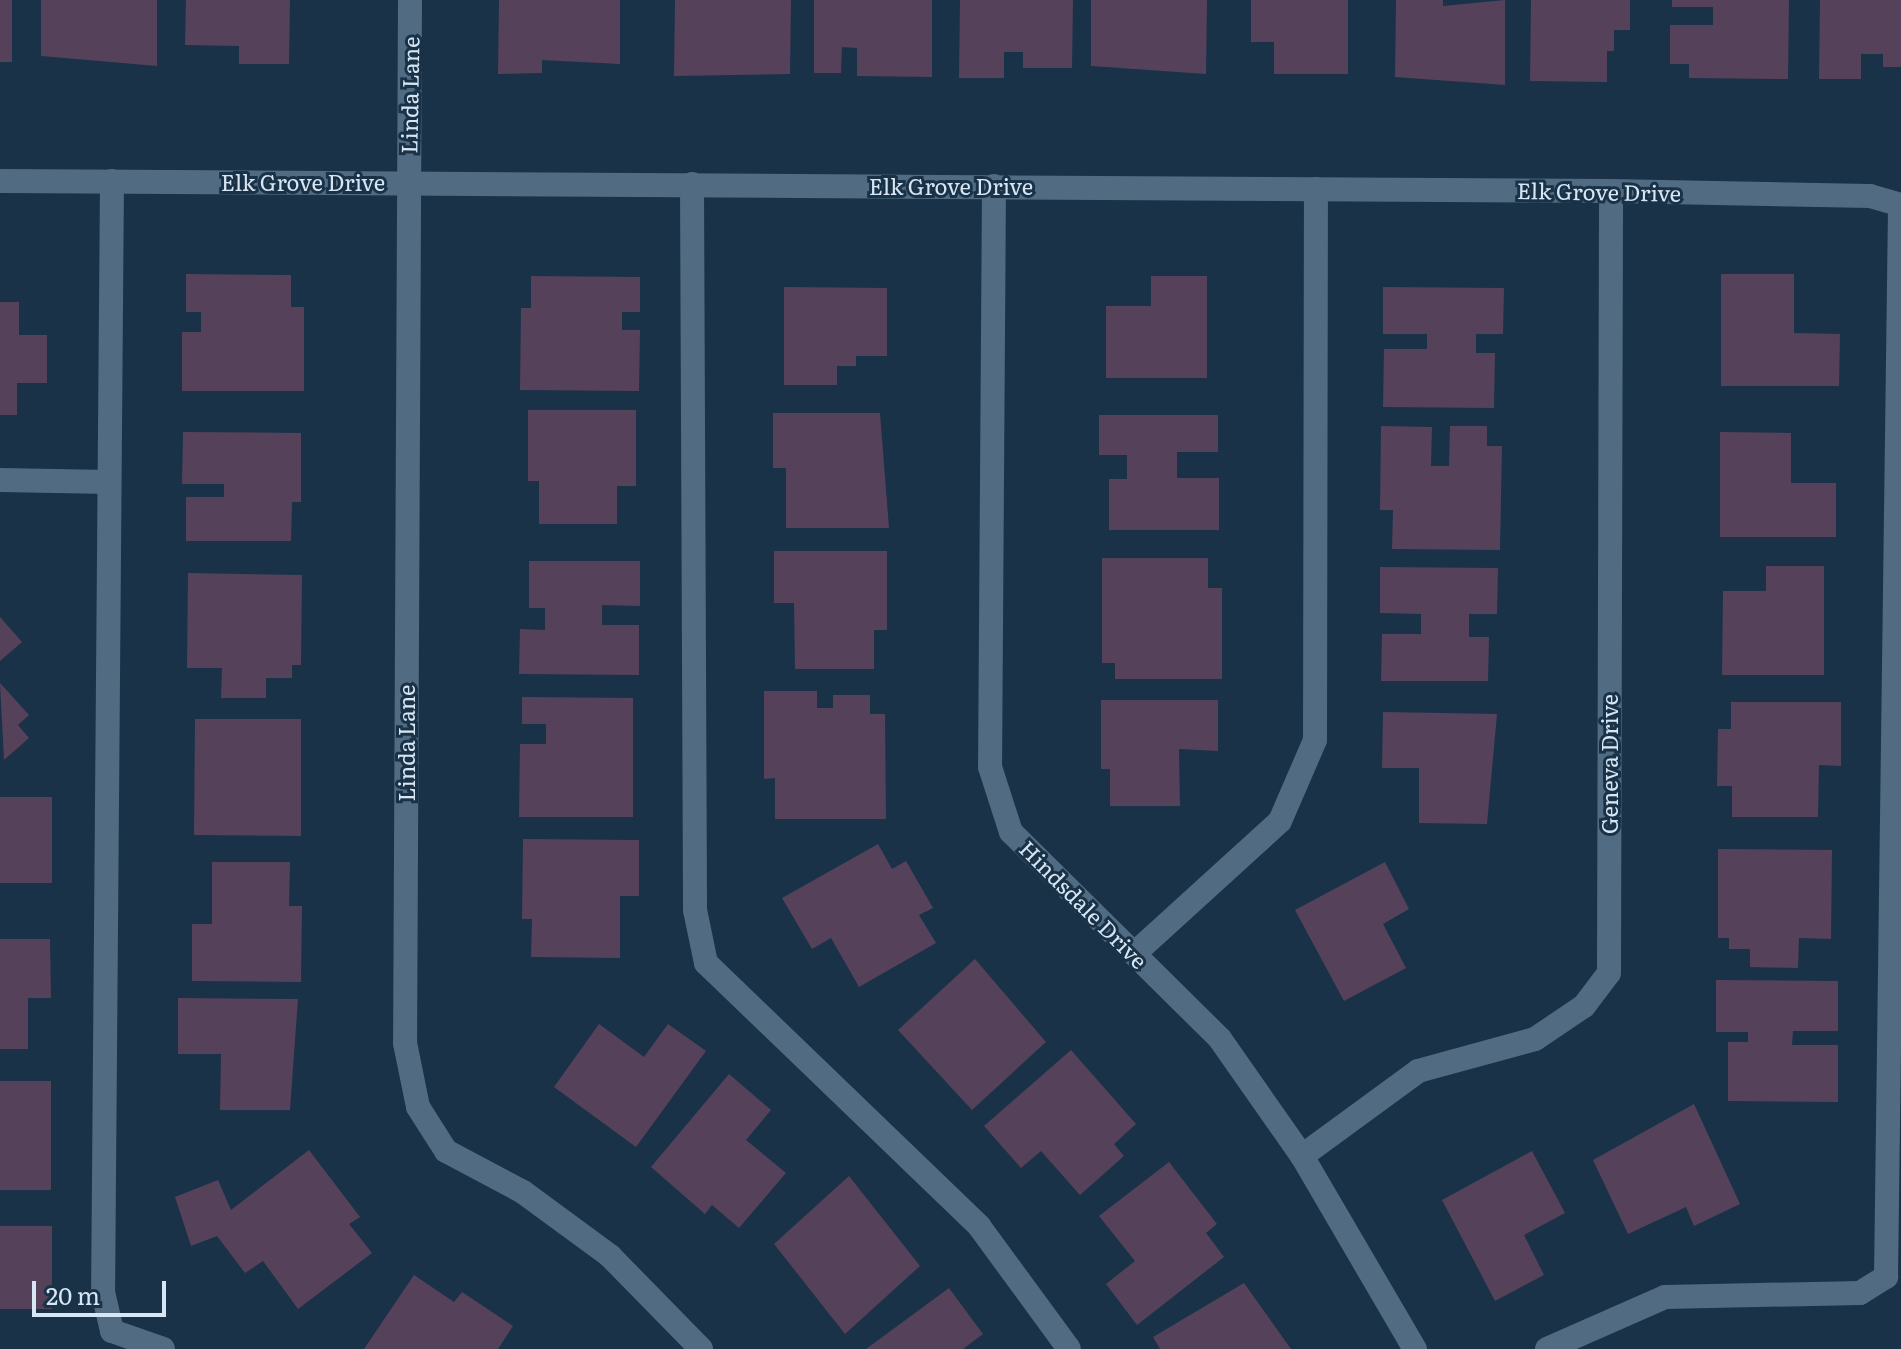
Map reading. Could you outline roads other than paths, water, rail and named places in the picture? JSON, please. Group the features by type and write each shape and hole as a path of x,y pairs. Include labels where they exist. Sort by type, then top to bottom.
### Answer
{"street":[{"name":"Linda Lane","path":"410,0 405,1043 418,1107 446,1151 523,1192 610,1256 701,1349"},
{"name":"Elk Grove Drive","path":"0,181 1611,191 1870,196 1900,205"},
{"path":"112,181 103,1292 112,1331 163,1349"},
{"path":"692,184 695,910 706,963 979,1226 1069,1349"},
{"name":"Hindsdale Drive","path":"994,186 990,767 1011,832 1220,1039 1302,1156 1415,1349"},
{"path":"1134,954 1280,821 1315,740 1316,189"},
{"name":"Geneva Drive","path":"1302,1156 1418,1071 1535,1039 1584,1006 1609,973 1611,191"},
{"path":"1547,1349 1665,1297 1860,1293 1886,1277 1900,205"},
{"path":"0,480 109,482"}]}
